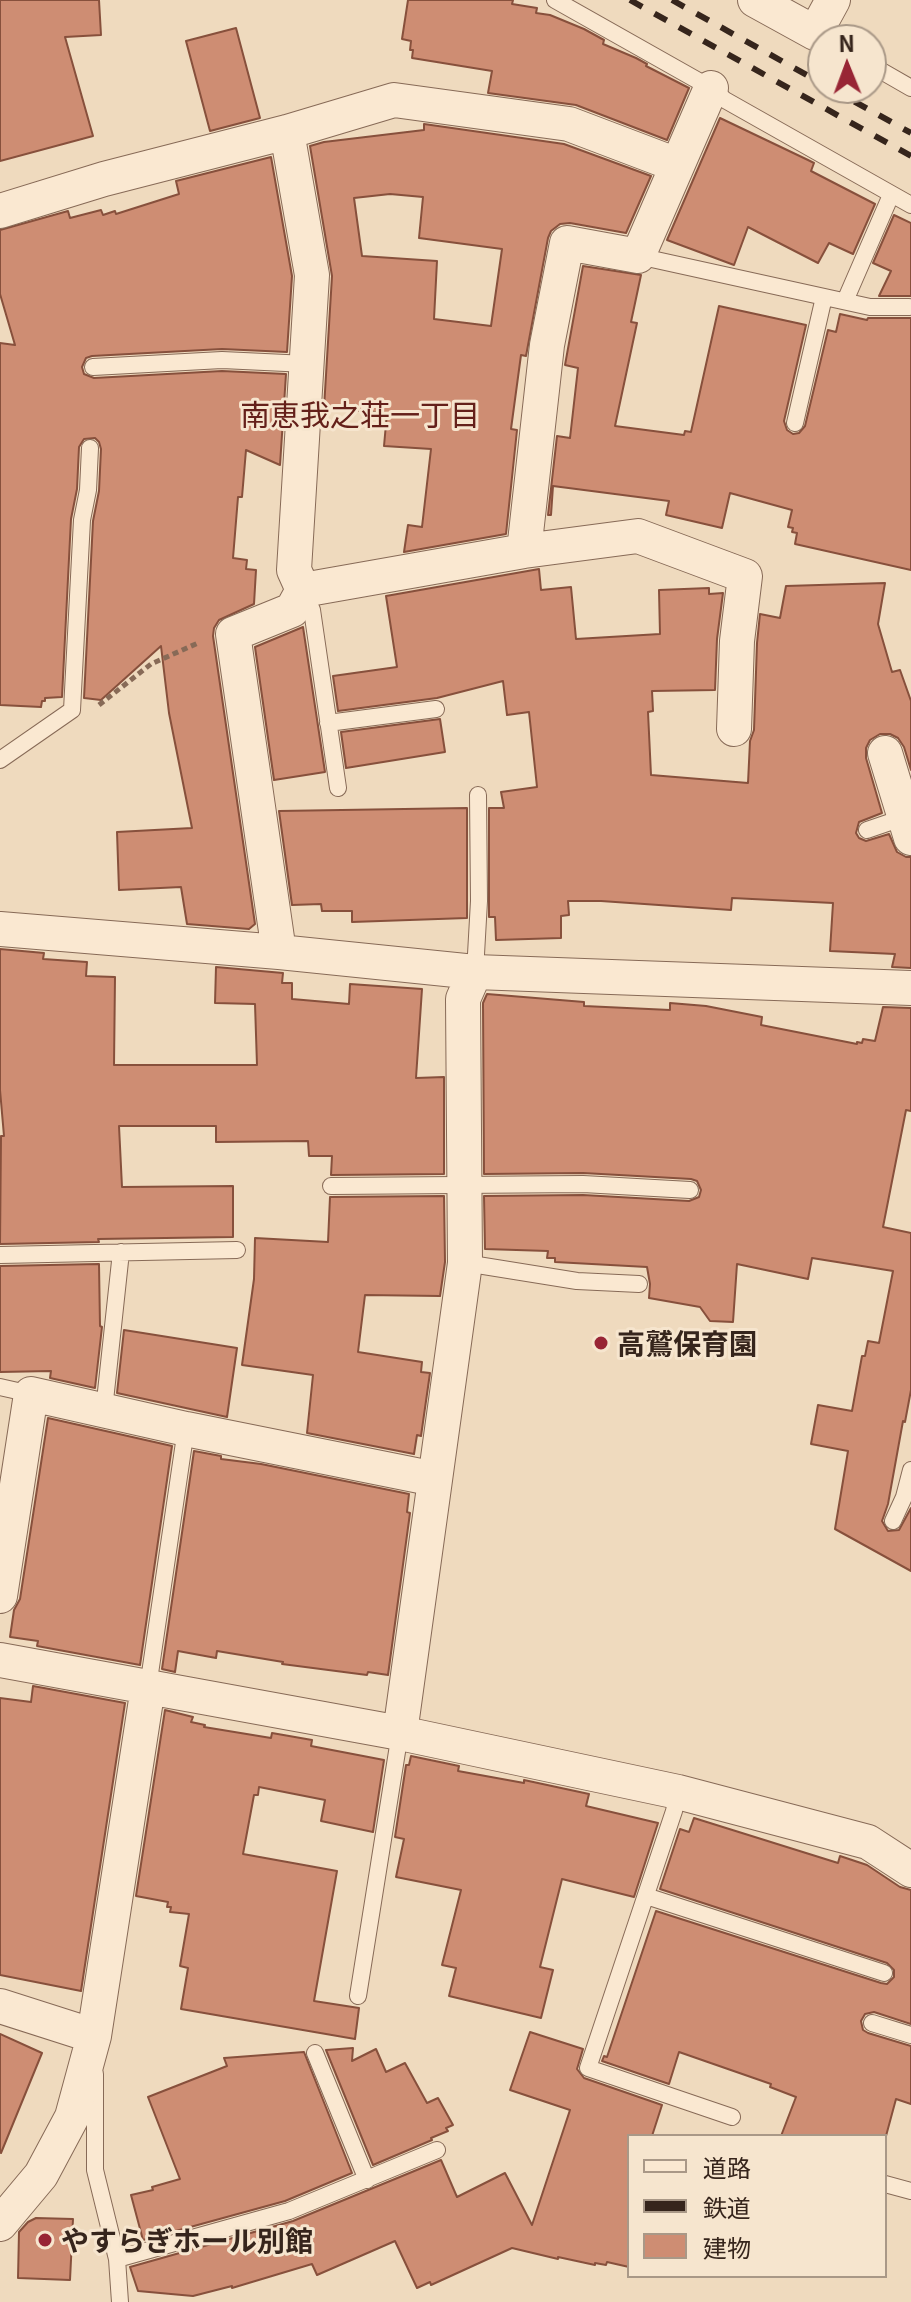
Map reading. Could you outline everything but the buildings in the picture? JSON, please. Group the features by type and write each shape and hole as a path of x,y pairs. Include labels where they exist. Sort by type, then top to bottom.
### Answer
{"street":[{"path":"755,0 807,28"},
{"path":"825,24 833,0"},
{"path":"524,551 547,345 567,243 638,256 711,88"},
{"path":"0,211 104,179 287,132 394,100 569,124 677,165"},
{"path":"287,132 312,275 294,570 303,590"},
{"path":"303,590 524,551 638,536 745,576 737,641 734,729"},
{"path":"279,952 233,634 292,610 303,590"},
{"path":"885,753 908,828"},
{"path":"0,929 475,972 911,988"},
{"path":"400,1733 465,1263 463,999 475,972"},
{"path":"0,1596 16,1391 435,1479"},
{"path":"0,1660 400,1733 678,1792 868,1842 911,1870"},
{"path":"0,2224 41,2175 72,2117 94,2036 148,1687"},
{"path":"0,2006 94,2036"}],"lane":[{"path":"555,0 911,205"},
{"path":"887,74 911,88"},
{"path":"845,301 891,195"},
{"path":"638,256 870,307 909,307"},
{"path":"795,423 824,297"},
{"path":"93,367 222,360 307,364"},
{"path":"0,760 72,710 82,520 88,490 90,448"},
{"path":"303,590 312,610 338,788"},
{"path":"328,723 436,709"},
{"path":"475,972 479,901 478,795"},
{"path":"867,830 908,828"},
{"path":"331,1186 583,1184 690,1190"},
{"path":"0,1255 237,1250"},
{"path":"104,1410 121,1252"},
{"path":"465,1263 577,1281 639,1284"},
{"path":"148,1687 186,1429"},
{"path":"893,1521 911,1470"},
{"path":"358,1996 400,1733"},
{"path":"678,1792 588,2068 732,2117"},
{"path":"646,1896 884,1973"},
{"path":"872,2023 911,2035"},
{"path":"94,2036 95,2170 117,2259 120,2302"},
{"path":"315,2053 367,2180"},
{"path":"117,2259 289,2211 437,2150"},
{"path":"887,2185 911,2191"}],"path":[{"path":"88,711 151,664 221,633 233,634"}],"railway":[{"path":"630,0 911,156"},
{"path":"672,0 807,75"},
{"path":"859,104 911,133"}],"place":[{"name":"高鷲保育園","path":"601,1343"},
{"name":"やすらぎホール別館","path":"45,2240"}],"district":[{"name":"南恵我之荘一丁目","path":"360,415"}]}
